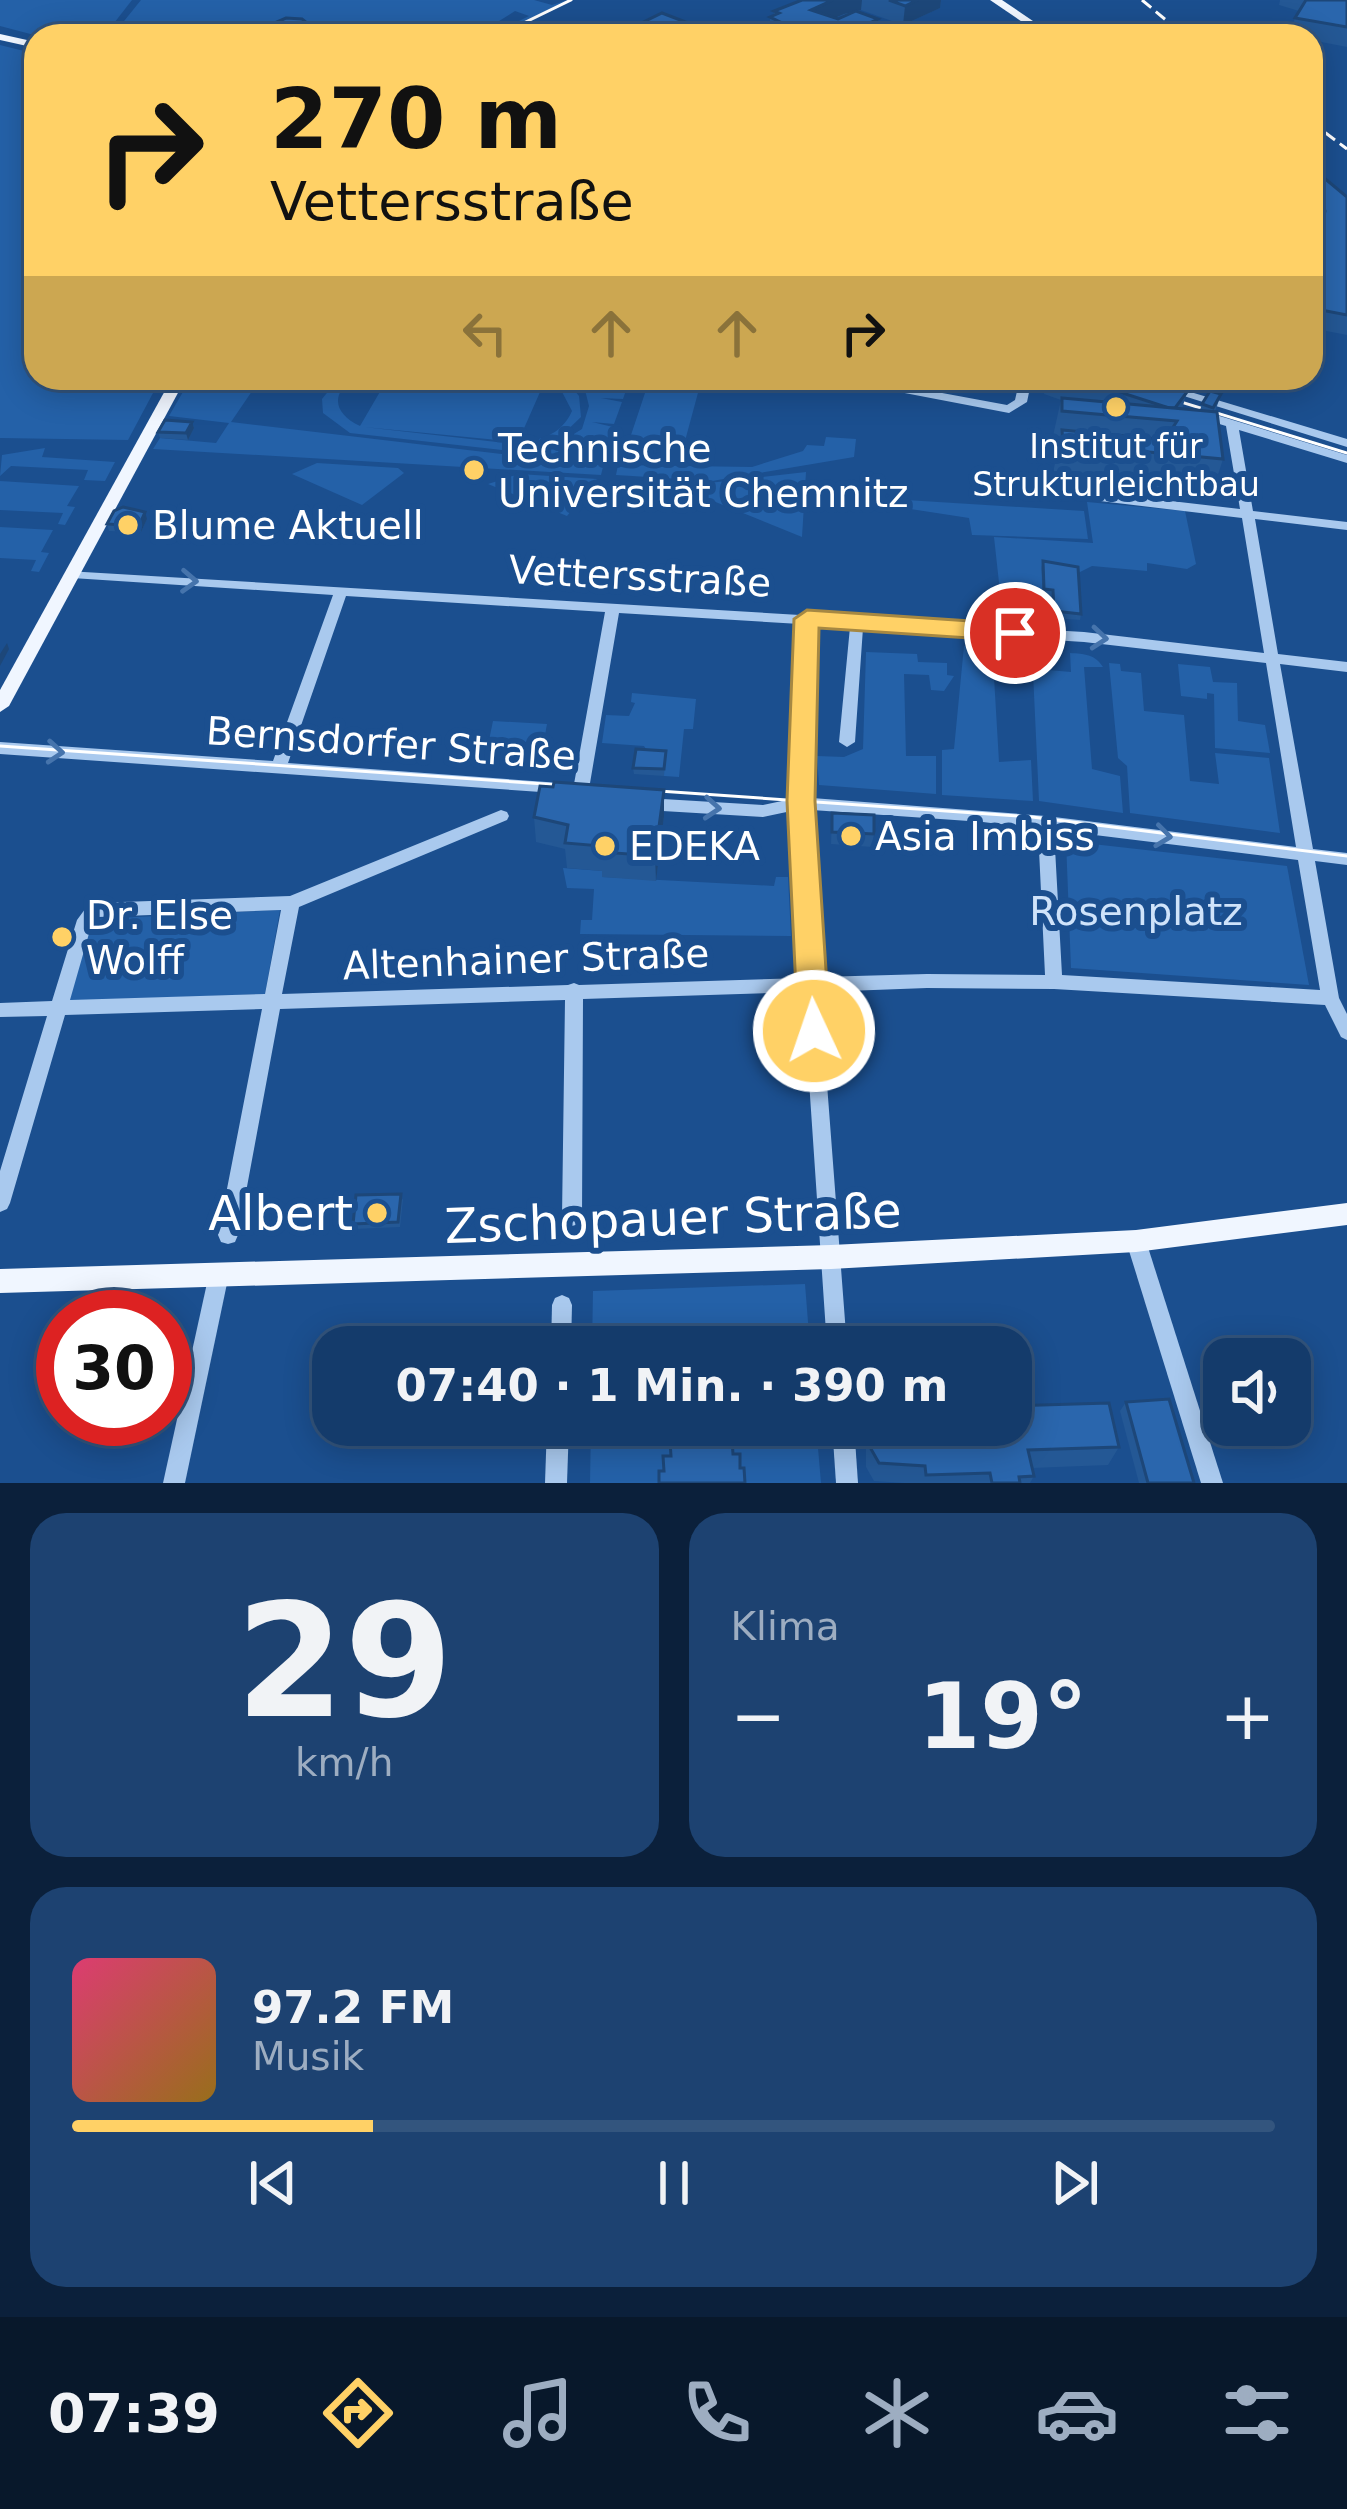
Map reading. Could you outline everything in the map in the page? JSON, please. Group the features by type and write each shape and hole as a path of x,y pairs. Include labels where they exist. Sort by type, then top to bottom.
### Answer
{"main road":[{"path":"995,0 1032,24"},
{"path":"0,706 172,390"},
{"name":"Zschopauer Straße","path":"0,1281 831,1257 1136,1241 1347,1214"}],"street":[{"path":"907,390 1009,409 1021,402 1024,390"},
{"path":"1142,390 1347,459"},
{"path":"1186,390 1347,443"},
{"path":"1232,424 1330,998 1347,1032"},
{"path":"1050,490 1347,526"},
{"name":"Vettersstraße","path":"72,574 1106,639 1347,668"},
{"path":"278,768 341,591"},
{"name":"Bernsdorfer Straße","path":"0,748 586,790 613,608"},
{"path":"807,619 801,803 836,1326"},
{"path":"848,742 857,622"},
{"path":"630,800 763,812 801,803 1046,822 1347,859"},
{"path":"0,1203 85,920 94,910 291,903 501,816"},
{"path":"1046,822 1054,982 1330,998"},
{"path":"228,1235 291,903"},
{"name":"Altenhainer Straße","path":"0,1010 812,983 1054,982"},
{"path":"572,1216 574,990"},
{"path":"1136,1241 1212,1483"},
{"path":"174,1483 219,1274"},
{"path":"561,1326 562,1304"},
{"path":"556,1483 557,1446"},
{"path":"844,1446 847,1483"}],"green space":[{"path":"0,0 132,0 113,24 24,24 24,32 0,26"},
{"path":"141,0 534,0 552,5 568,0 519,24 513,24 529,16 515,11 494,24 122,24"},
{"path":"0,45 24,51 24,390 155,390 128,440 0,438"},
{"path":"184,390 253,390 231,422 511,455 553,447 582,429 589,406 585,390 626,390 623,399 601,398 622,402 614,424 592,422 613,427 601,475 153,449 160,438 216,443 229,423 169,416"},
{"path":"329,390 342,390 341,410 360,426 381,390 541,390 518,442 364,427 514,444 548,436 562,426 572,411 561,390 574,390 579,396 581,417 557,440 502,450 350,433 323,413 322,399"},
{"path":"646,390 699,390 682,452 627,447"},
{"path":"826,437 856,439 854,457 712,481 616,475 618,465 752,467 803,451 807,445 824,446"},
{"path":"45,448 42,457 115,462 105,481 84,480 88,470 11,466 0,476 2,455"},
{"path":"317,463 398,468 404,473 362,505 292,474"},
{"path":"806,472 802,537 686,490 691,485"},
{"path":"519,474 597,479 567,516 488,484"},
{"path":"0,481 79,486 67,506 75,507 65,525 58,524 63,513 0,510"},
{"path":"890,499 1084,511 1088,539 972,535 969,518 891,506"},
{"path":"1087,502 1185,511 1196,564 1187,569 1147,563 1147,571 1092,566 1076,574 1042,568 1043,596 1001,601 994,537 1093,543"},
{"path":"0,527 53,530 41,552 49,553 39,572 31,571 36,560 0,558"},
{"path":"964,646 1021,650 1022,661 993,660 999,762 1031,760 1033,801 942,795 942,750 954,749"},
{"path":"1032,651 1037,669 1071,672 1070,653 1093,657 1103,667 1084,667 1092,769 1120,776 1123,813 1039,801"},
{"path":"866,652 917,654 918,662 947,663 947,675 954,676 944,691 931,690 929,675 904,674 906,756 936,756 936,794 819,785 817,756 844,757 863,749"},
{"path":"1109,663 1120,664 1121,671 1141,673 1144,711 1184,715 1190,781 1219,784 1215,753 1269,758 1280,833 1130,813 1127,766 1118,758"},
{"path":"1178,664 1210,667 1213,682 1237,683 1238,721 1265,725 1270,753 1215,748 1214,694 1207,693 1207,699 1181,696"},
{"path":"632,693 696,699 693,729 684,729 679,777 664,776 644,746 602,743 606,715 629,716 635,703"},
{"path":"493,721 547,724 543,746 488,745"},
{"name":"Rosenplatz","path":"1066,841 1287,866 1309,985 1071,968"},
{"path":"563,868 603,871 603,877 774,886 776,877 788,877 791,936 580,934 581,920 592,920 594,889 567,888"},
{"path":"280,910 265,994 67,1001 88,926 95,919"},
{"path":"805,1284 808,1326 592,1326 593,1291"},
{"path":"591,1446 818,1446 821,1483 590,1483"}],"building":[{"path":"802,0 833,0 811,10 838,19 856,11 878,19 867,24 784,24 770,17 779,13 774,11"},
{"path":"1306,0 1347,0 1347,27 1295,18"},
{"path":"662,13 691,24 640,24"},
{"path":"286,18 308,24 272,24"},
{"path":"1323,177 1347,197 1347,315 1323,310"},
{"path":"1113,390 1187,392 1175,408"},
{"path":"1210,391 1221,394 1213,408 1202,404"},
{"path":"1062,398 1217,412 1223,459 1063,444 1062,430 1165,440 1177,421 1062,411"},
{"path":"165,420 192,422 186,433 158,432"},
{"path":"123,507 145,512 139,526 107,524 114,511"},
{"path":"1043,561 1078,567 1081,614 1054,611 1053,590 1044,589"},
{"path":"636,749 666,751 664,769 633,768"},
{"path":"554,782 664,790 655,856 601,852 602,846 565,843 568,825 534,817 540,786 553,787"},
{"path":"832,813 874,815 874,834 832,832"},
{"path":"401,1194 398,1222 353,1224 356,1195"},
{"path":"1169,1399 1194,1483 1148,1483 1126,1402"},
{"path":"1109,1403 1119,1447 1028,1450 1034,1476 1019,1477 1020,1483 992,1483 990,1473 926,1475 925,1466 879,1463 871,1449 1032,1446 1032,1405"},
{"path":"670,1446 732,1446 733,1454 740,1454 745,1483 659,1483 663,1456 671,1456"}],"tram line":[{"path":"522,24 571,0"},
{"path":"1142,390 1347,453"},
{"path":"0,746 588,787"},
{"path":"630,789 1032,817 1347,856"}],"railway":[{"path":"1142,0 1171,24"},
{"path":"1323,131 1347,149"}],"place":[{"name":"Institut für Strukturleichtbau","path":"1116,407"},
{"name":"Technische Universität Chemnitz","path":"474,470"},
{"name":"Blume Aktuell","path":"128,525"},
{"name":"Asia Imbiss","path":"851,836"},
{"name":"EDEKA","path":"605,846"},
{"name":"Dr. Else Wolff","path":"62,937"},
{"name":"Albert","path":"377,1213"}],"route":[{"path":"814,1031 801,801 807,619 1015,633"}]}
